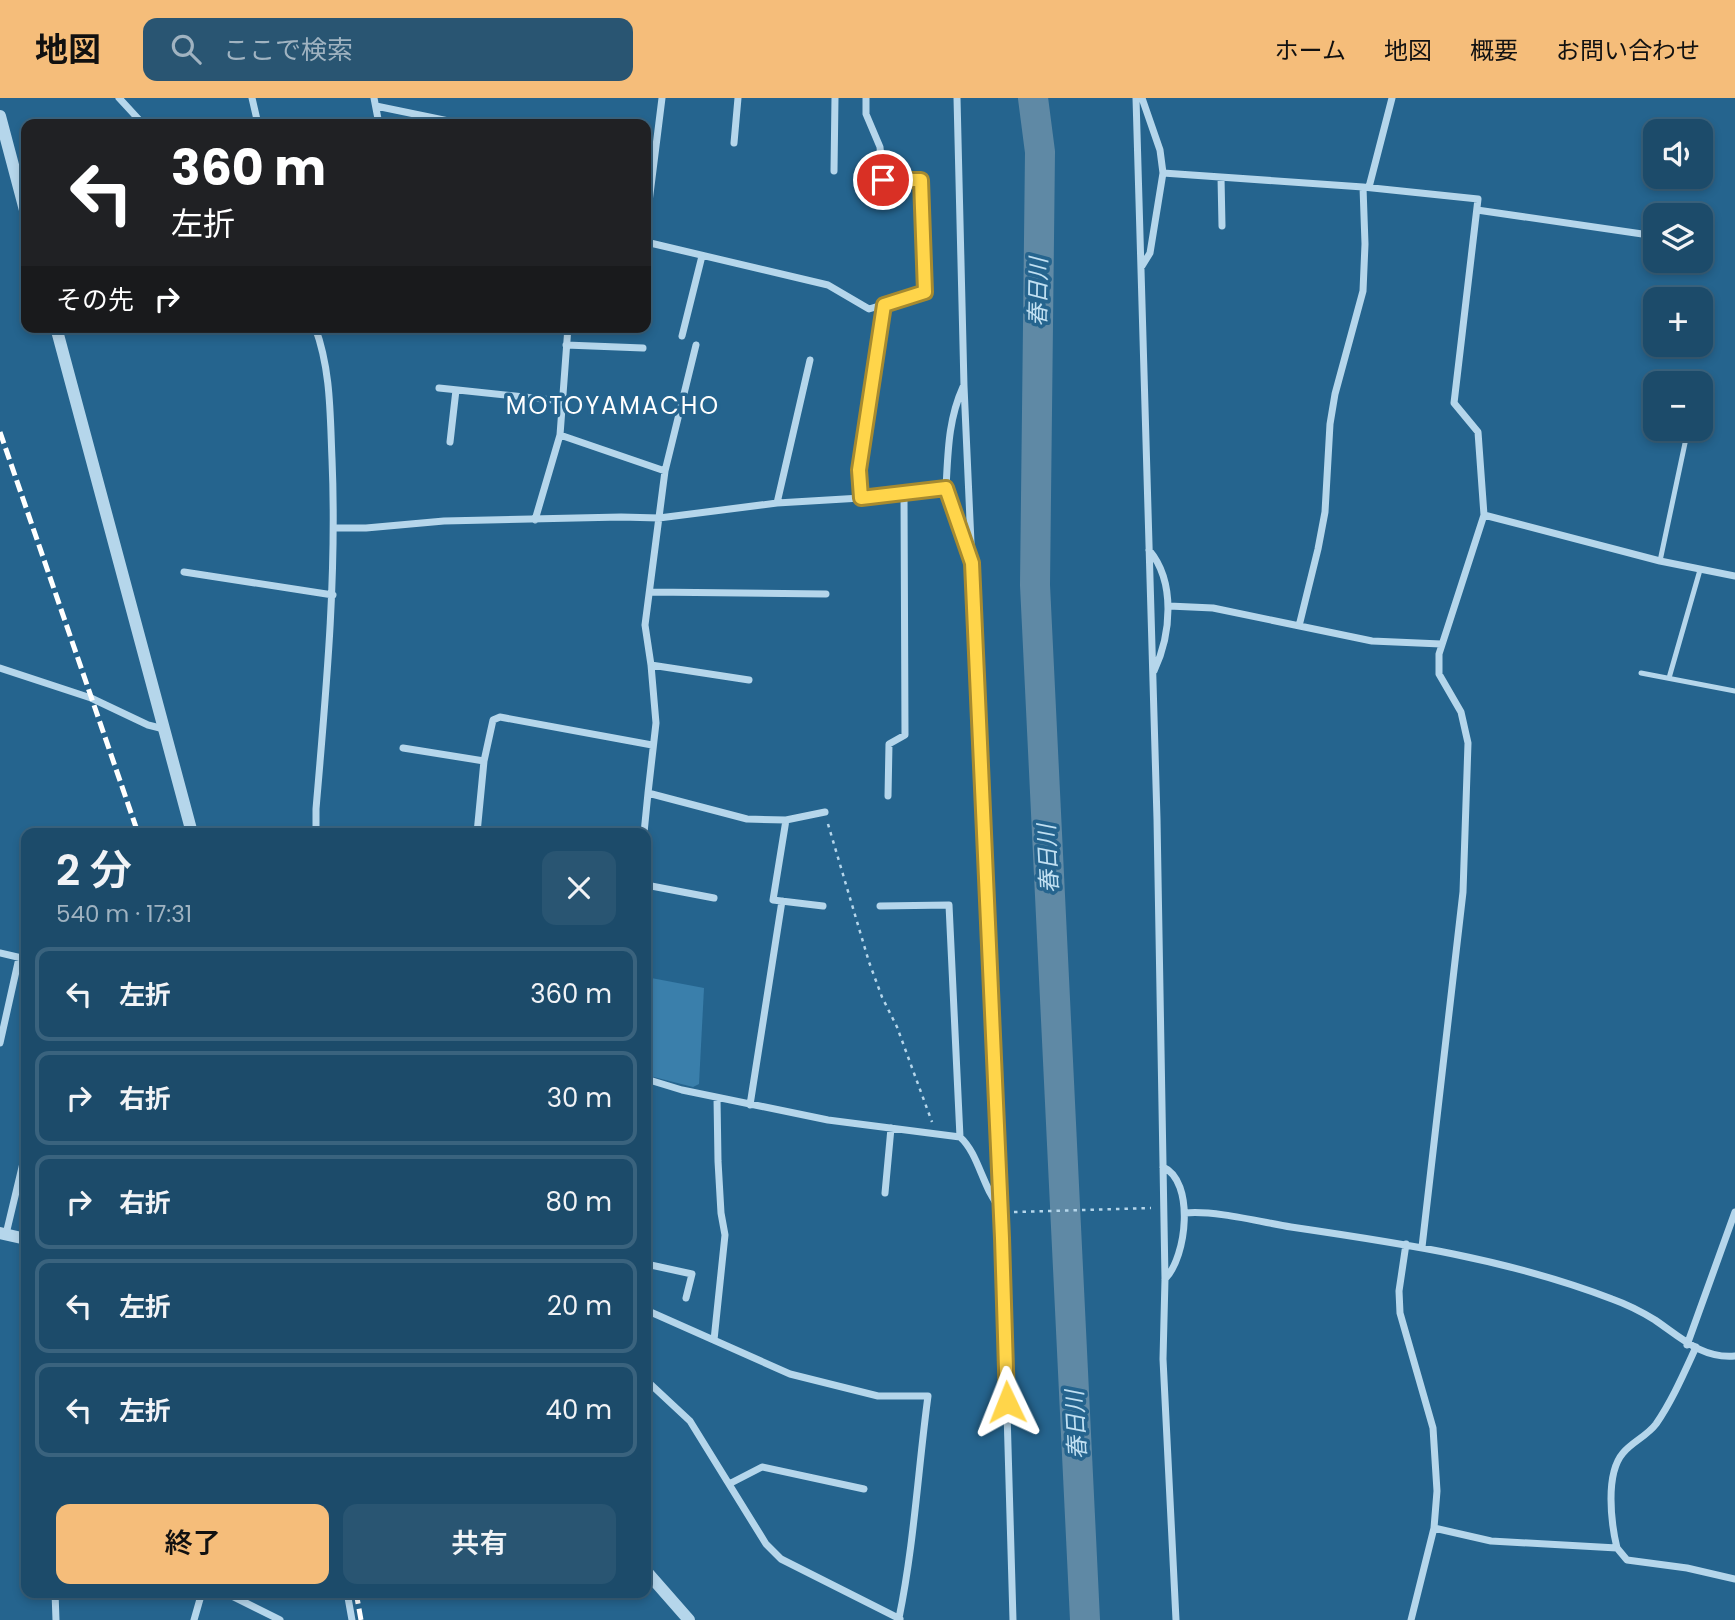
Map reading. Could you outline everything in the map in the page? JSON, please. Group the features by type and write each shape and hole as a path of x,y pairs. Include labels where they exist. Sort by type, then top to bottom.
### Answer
{"street":[{"path":"119,98 138,119"},
{"path":"252,98 257,119"},
{"path":"651,186 662,98"},
{"path":"734,143 738,98"},
{"path":"834,172 835,98"},
{"path":"651,243 828,285 869,309 925,292 921,180 883,180 880,148 866,114 866,98"},
{"path":"1136,98 1157,819 1166,1279 1163,1359 1176,1620"},
{"path":"1141,267 1150,253 1163,173 1160,150 1142,98"},
{"path":"1299,626 1325,512 1330,424 1335,394 1363,291 1366,187 1392,98"},
{"path":"956,99 964,386 1001,1209 1013,1620"},
{"path":"375,102 443,119"},
{"path":"0,116 2,135 21,198"},
{"path":"1163,173 1366,187 1478,199 1454,403 1478,432 1484,515 1441,644 1439,674 1461,712 1468,743 1463,892 1422,1247"},
{"path":"1221,177 1222,226"},
{"path":"1477,210 1643,234"},
{"path":"682,337 702,256"},
{"path":"861,498 859,470 884,305"},
{"path":"59,333 191,828"},
{"path":"316,828 335,528 329,381 317,333"},
{"path":"535,520 560,435 567,333"},
{"path":"566,345 643,348"},
{"path":"644,828 656,723 645,625 665,471 696,345"},
{"path":"777,503 810,360"},
{"path":"964,386 954,407 950,425 946,488 972,563"},
{"path":"439,388 562,401"},
{"path":"450,442 456,390"},
{"path":"560,435 665,471"},
{"path":"335,528 444,521 659,518 777,503 861,498 946,488"},
{"path":"888,796 889,744 905,735 904,493"},
{"path":"1484,515 1660,561 1735,576"},
{"path":"1148,549 1158,561 1169,606 1160,657 1153,674"},
{"path":"184,572 332,595"},
{"path":"650,592 826,594"},
{"path":"1169,606 1213,608 1372,641 1441,644"},
{"path":"651,665 749,680"},
{"path":"0,668 91,698 148,725 164,729"},
{"path":"477,828 484,761 493,720 500,718 652,744"},
{"path":"403,748 484,761"},
{"path":"648,793 747,819 786,820 825,812"},
{"path":"786,820 773,900 823,906"},
{"path":"651,886 714,898"},
{"path":"750,1105 782,901"},
{"path":"880,906 949,905 960,1137"},
{"path":"0,953 21,958"},
{"path":"0,1043 21,965"},
{"path":"651,1081 718,1098 828,1120 960,1137 969,1145 992,1199 1001,1209"},
{"path":"714,1340 725,1235 718,1161 718,1098"},
{"path":"886,1193 891,1128"},
{"path":"1163,1167 1174,1173 1178,1181 1185,1213 1178,1258 1174,1270 1166,1279"},
{"path":"21,1170 3,1234 21,1238"},
{"path":"1185,1213 1194,1212 1406,1244 1506,1265 1615,1300 1653,1319 1687,1345 1724,1357 1735,1356"},
{"path":"1687,1345 1735,1212"},
{"path":"1406,1244 1399,1291 1400,1312 1433,1428 1437,1491 1434,1528 1411,1620"},
{"path":"651,1265 692,1274 686,1298"},
{"path":"651,1312 790,1374 878,1396 928,1396 910,1561 900,1619 781,1559 766,1544 690,1421 651,1385"},
{"path":"1696,1347 1683,1377 1654,1427 1621,1455 1614,1470 1611,1513 1617,1548 1627,1560 1686,1568 1735,1579"},
{"path":"729,1484 762,1467 864,1489"},
{"path":"1434,1528 1491,1541 1617,1548"},
{"path":"651,1577 689,1620"},
{"path":"55,1598 56,1620"},
{"path":"194,1620 200,1598"},
{"path":"236,1598 280,1620"},
{"path":"348,1598 352,1620"}],"lane":[{"path":"1660,561 1685,441"},
{"path":"1669,678 1700,570"},
{"path":"1642,673 1735,691"}],"path":[{"path":"825,812 869,962 882,998 897,1027 937,1135"},
{"path":"1014,1212 1152,1208"}],"shaded area":[{"path":"651,978 704,988 699,1084 693,1087 651,1076"}],"waterway":[{"name":"春日川","path":"1033,98 1040,152 1035,585 1085,1620"}],"railway":[{"path":"0,432 136,828"},
{"path":"357,1598 361,1620"}],"district":[{"name":"MOTOYAMACHO","path":"613,405"}],"route":[{"path":"883,180 921,180 925,292 884,305 859,470 861,498 946,488 972,563 1007,1402"}]}
